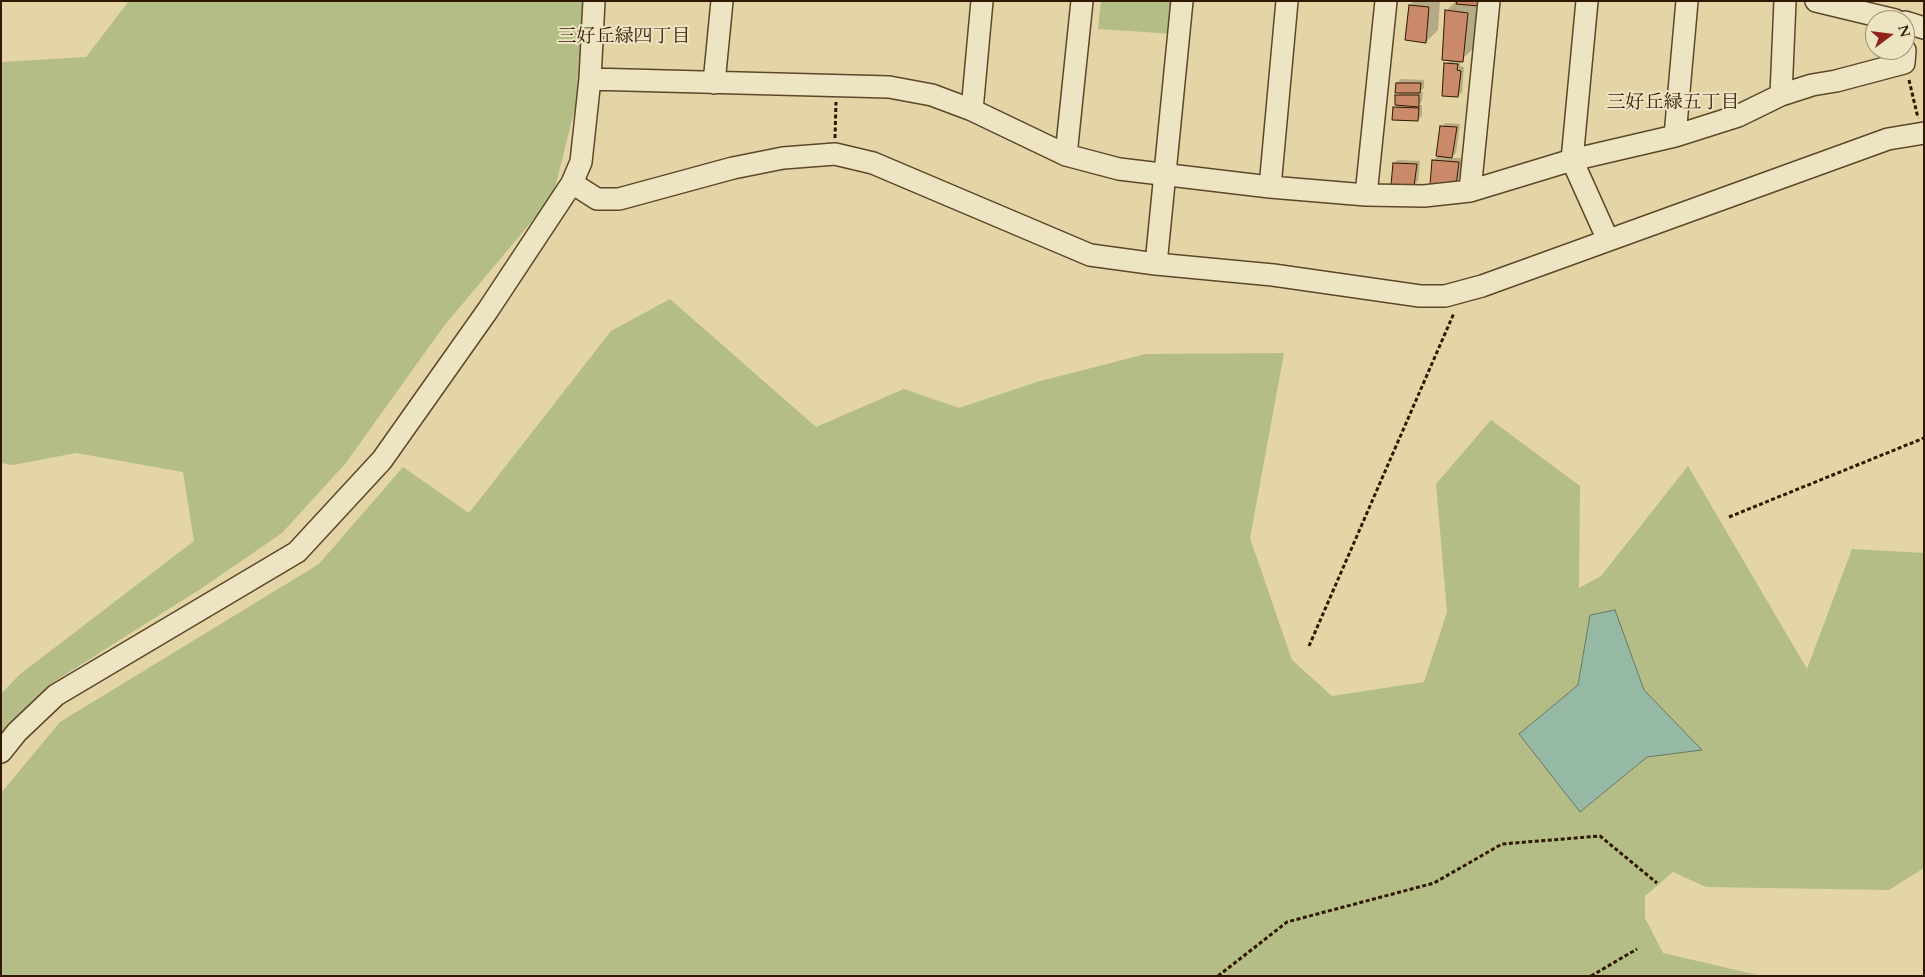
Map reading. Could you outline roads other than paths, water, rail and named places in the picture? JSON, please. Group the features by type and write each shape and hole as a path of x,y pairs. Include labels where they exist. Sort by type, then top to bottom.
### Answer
{"street":[{"path":"1,752 17,732 56,695 297,552 382,460 488,310 572,183 581,162 590,79 594,1"},
{"path":"714,83 722,1"},
{"path":"972,110 982,1"},
{"path":"1066,155 1082,1"},
{"path":"1156,264 1182,1"},
{"path":"1270,187 1287,1"},
{"path":"1366,195 1386,1"},
{"path":"1470,191 1488,1"},
{"path":"1587,1 1572,160 1608,240"},
{"path":"1675,136 1687,1"},
{"path":"1781,95 1785,1"},
{"path":"1816,1 1865,13"},
{"path":"590,79 890,87 913,90 972,110 1066,155 1119,169 1270,187 1366,195 1424,196 1470,191 1572,160 1675,136 1738,116 1781,95 1812,85 1836,81 1893,60"},
{"path":"572,183 597,199 619,199 733,168 783,158 835,154 873,163 1090,255 1156,264 1273,275 1420,296 1445,296 1464,292 1888,139 1923,134"}],"district":[{"name":"三好丘緑四丁目","path":"624,38"},
{"name":"三好丘緑五丁目","path":"1673,104"}]}
